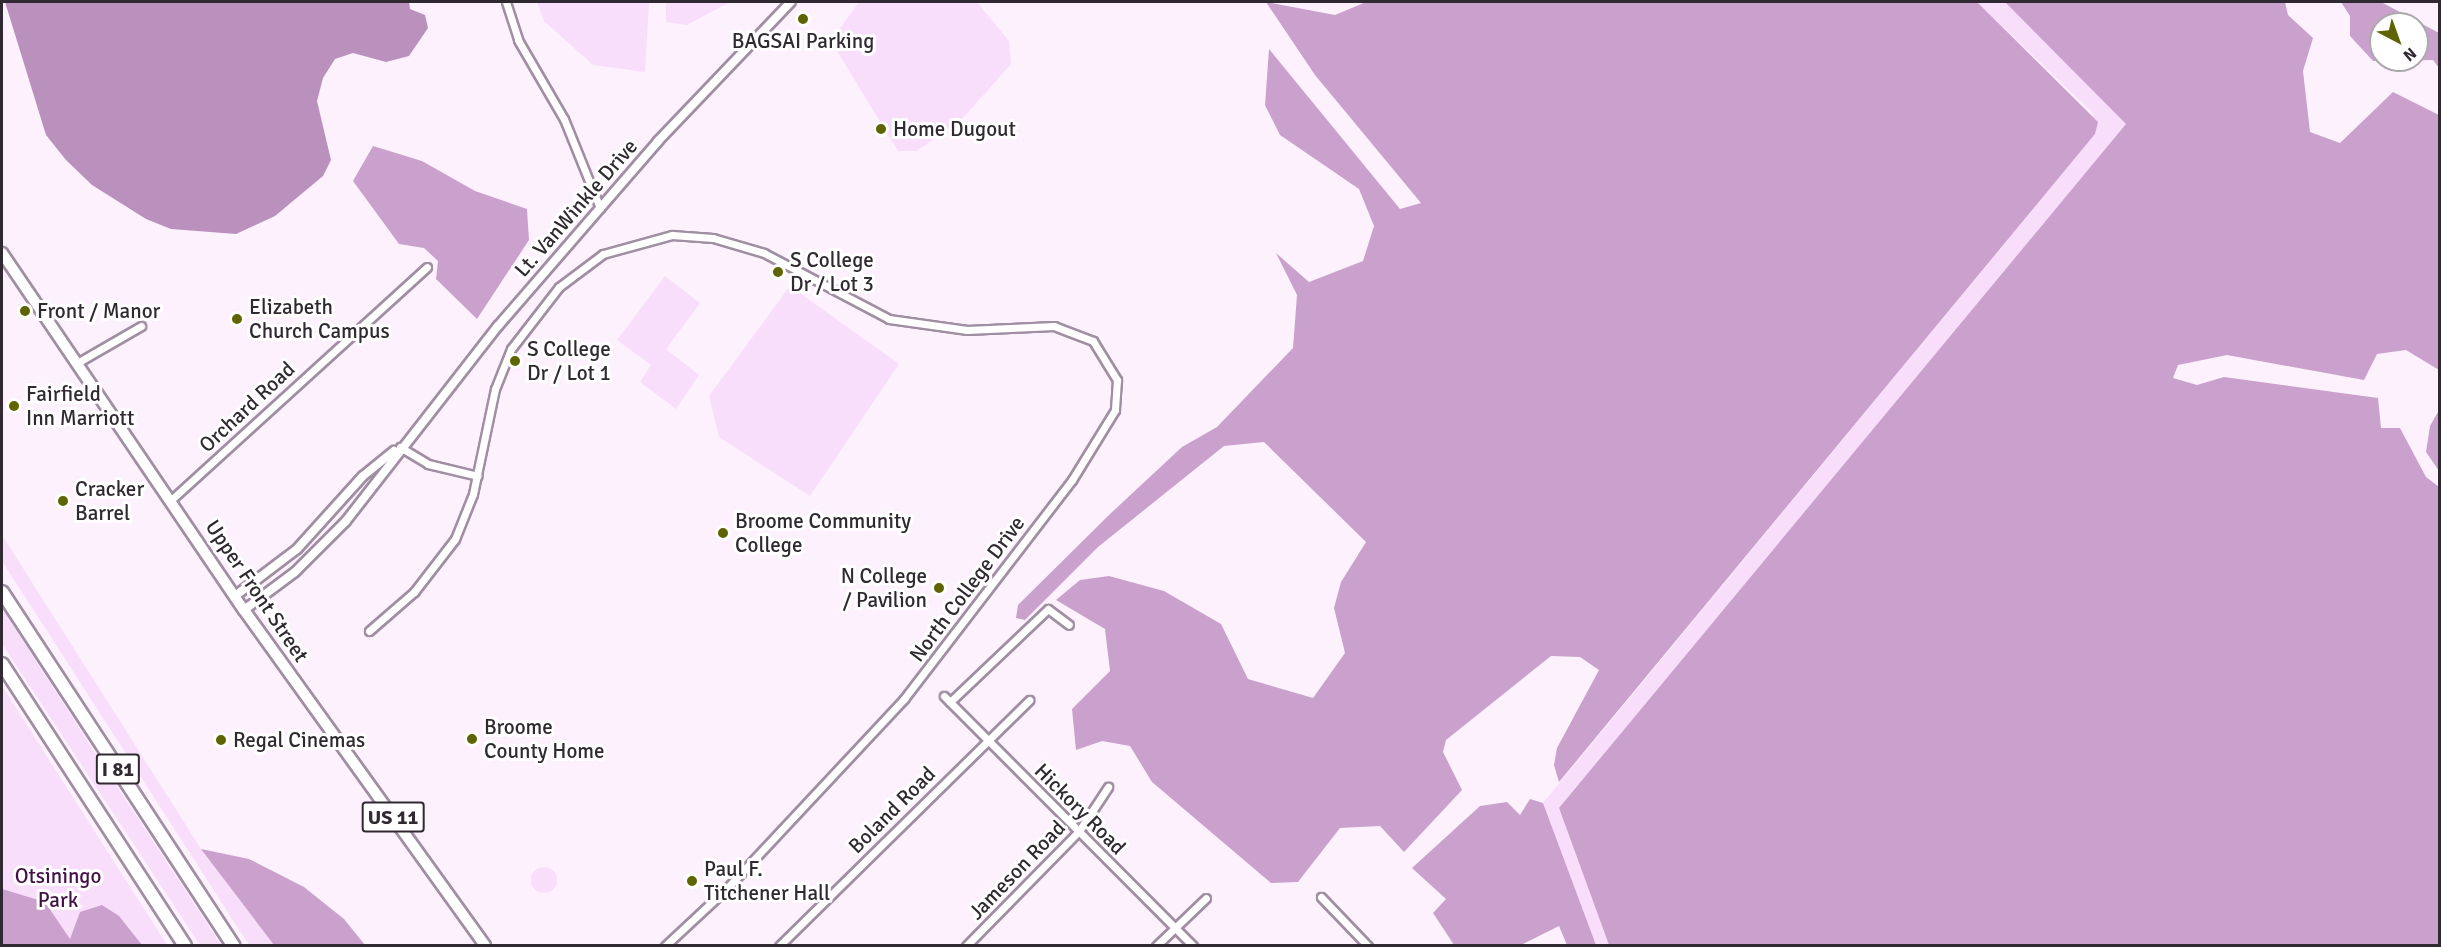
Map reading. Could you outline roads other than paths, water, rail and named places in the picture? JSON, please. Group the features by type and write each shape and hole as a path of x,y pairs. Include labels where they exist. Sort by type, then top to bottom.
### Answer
{"highway":[{"name":"I 81","path":"2,592 234,945"},
{"name":"I 81","path":"2,664 184,945"}],"main road":[{"name":"Upper Front Street","path":"2,253 244,610 485,945"}],"street":[{"path":"506,2 518,40 564,119 600,208"},
{"name":"Lt. VanWinkle Drive","path":"244,610 319,550 374,488 399,447 600,208 791,2"},
{"name":"North College Drive","path":"369,631 433,570 468,512 478,476 495,389 511,349 570,276 603,254 639,241 672,235 727,240 764,254 852,303 889,319 938,328 1054,326 1082,333 1104,353 1115,374 1118,394 1111,422 904,699 725,890 665,945"},
{"name":"Orchard Road","path":"171,500 427,267"},
{"path":"77,363 141,326"},
{"path":"399,447 428,464 478,476"},
{"name":"Lt. VanWinkle Drive","path":"235,596 297,549 363,476 399,447"},
{"name":"Hickory Road","path":"1069,625 1048,609 947,699 1193,945"},
{"name":"Boland Road","path":"779,945 987,738 1029,700"},
{"name":"Jameson Road","path":"966,945 1079,831 1108,786"},
{"path":"1321,897 1368,945"},
{"path":"1156,945 1206,898"}],"place":[{"name":"BAGSAI Parking","path":"803,19"},
{"name":"Home Dugout","path":"881,129"},
{"name":"S College Dr / Lot 3","path":"778,272"},
{"name":"Front / Manor","path":"25,311"},
{"name":"Elizabeth Church Campus","path":"237,319"},
{"name":"S College Dr / Lot 1","path":"515,361"},
{"name":"Fairfield Inn Marriott","path":"14,406"},
{"name":"Cracker Barrel","path":"63,501"},
{"name":"Broome Community College","path":"723,533"},
{"name":"N College / Pavilion","path":"939,588"},
{"name":"Broome County Home","path":"472,739"},
{"name":"Regal Cinemas","path":"221,740"},
{"name":"Paul F. Titchener Hall","path":"692,881"}],"park label":[{"name":"Otsiningo Park","path":"58,888"}]}
